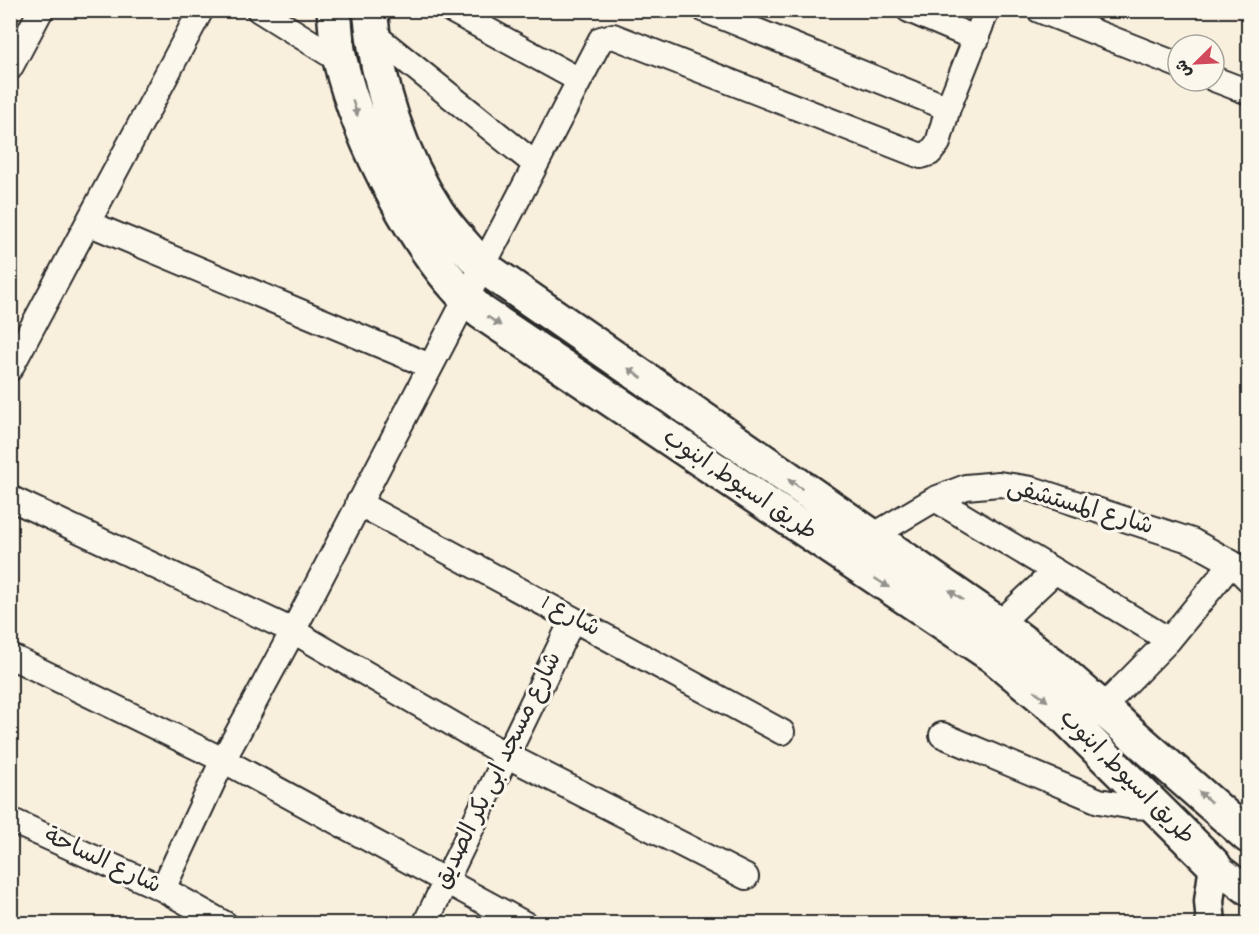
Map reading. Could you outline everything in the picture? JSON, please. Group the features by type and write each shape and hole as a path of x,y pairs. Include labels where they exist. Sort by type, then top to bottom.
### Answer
{"main road":[{"name":"طريق اسيوط, ابنوب","path":"334,10 339,60 360,122 388,182 422,241 465,299 481,312 862,550 999,624 1102,708 1248,836"},
{"name":"طريق اسيوط, ابنوب","path":"371,22 384,96 407,157 439,214 482,266 862,550 993,656 1059,711 1214,865"}],"street":[{"path":"10,68 41,10"},
{"path":"10,369 201,10"},
{"path":"259,10 339,60"},
{"path":"451,10 579,80"},
{"path":"705,10 948,108"},
{"path":"909,10 977,39"},
{"path":"163,889 222,760 293,631 601,39 608,35 613,36 908,153 921,156 930,153 938,143 948,108 987,10"},
{"path":"1040,10 1166,59"},
{"path":"371,22 536,164"},
{"path":"1226,84 1248,92"},
{"path":"88,223 430,366"},
{"name":"شارع المستشفى","path":"862,550 935,499 977,486 999,484 1032,489 1192,541 1240,571"},
{"path":"10,498 293,631 506,755 746,876"},
{"path":"935,499 1169,640"},
{"name":"شارع 1","path":"358,503 782,732"},
{"path":"999,624 1055,571"},
{"path":"1102,708 1240,571"},
{"name":"شارع مسجد ابى بكر الصديق","path":"425,924 573,619"},
{"path":"10,656 222,760 525,924"},
{"path":"942,735 1099,801 1128,806 1154,807"},
{"name":"شارع الساحة","path":"10,820 163,889 225,924"},
{"path":"1211,924 1209,901 1214,865"},
{"name":"طريق اسيوط, ابنوب","path":"1214,865 1248,891"}]}
